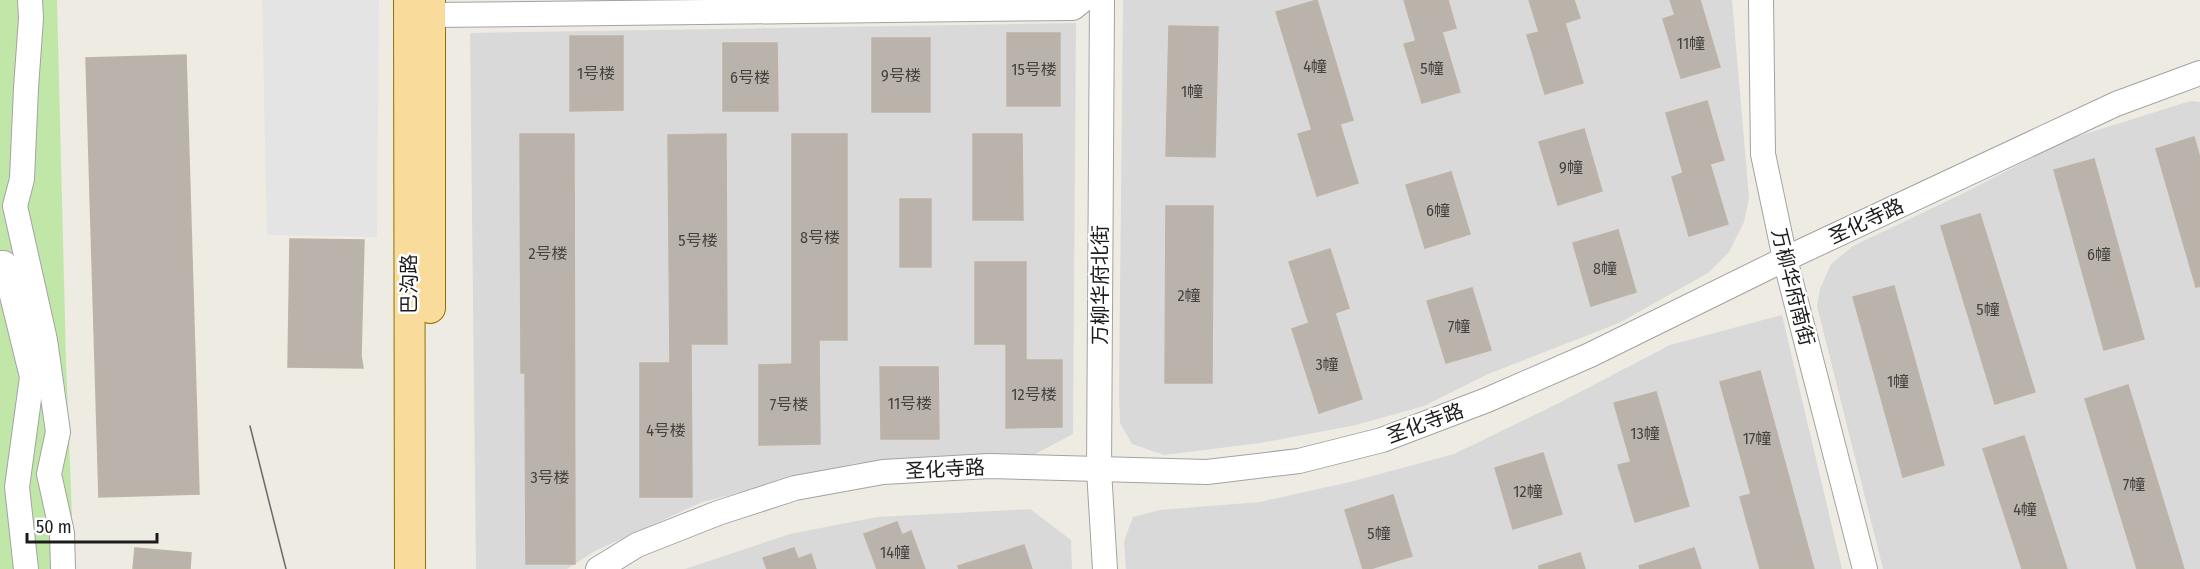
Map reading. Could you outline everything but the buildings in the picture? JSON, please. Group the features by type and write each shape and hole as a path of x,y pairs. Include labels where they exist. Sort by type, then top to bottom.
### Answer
{"main road":[{"name":"巴沟路","path":"410,569 423,5"},
{"name":"巴沟路","path":"423,5 430,569"}],"street":[{"path":"30,0 31,18 22,179 15,206 45,340 58,432 49,474 62,533 63,569"},
{"path":"423,5 1073,8 1083,0"},
{"name":"万柳华府北街","path":"1102,0 1099,470 1105,569"},
{"name":"万柳华府南街","path":"1761,0 1762,154 1785,259 1865,569"},
{"name":"圣化寺路","path":"598,569 637,545 718,513 795,488 883,472 989,466 1206,472 1299,461 1382,440 1487,400 1580,359 1785,259 2116,104 2200,73"},
{"path":"0,262 4,263 32,377 17,487 26,569"}],"shaded area":[{"path":"262,0 379,0 377,237 267,235"},
{"path":"1123,0 1732,0 1749,198 1744,222 1729,252 1708,273 1619,323 1488,374 1424,406 1356,425 1260,443 1164,455 1132,444 1120,423 1119,393"},
{"path":"1076,23 1073,434 1035,454 856,463 702,502 595,551 567,569 476,569 470,33"},
{"path":"2190,101 2200,102 2200,569 1883,569 1817,306 1820,289 1831,264 1853,246 1966,192 2066,140"},
{"path":"1782,315 1842,569 1126,569 1124,541 1133,517 1160,510 1260,502 1350,482 1454,454 1670,345"},
{"path":"1030,509 1071,540 1072,569 685,569 790,534 877,517"}],"green space":[{"path":"0,0 57,0 74,569 0,569"}],"tram line":[{"path":"250,426 286,569"}]}
